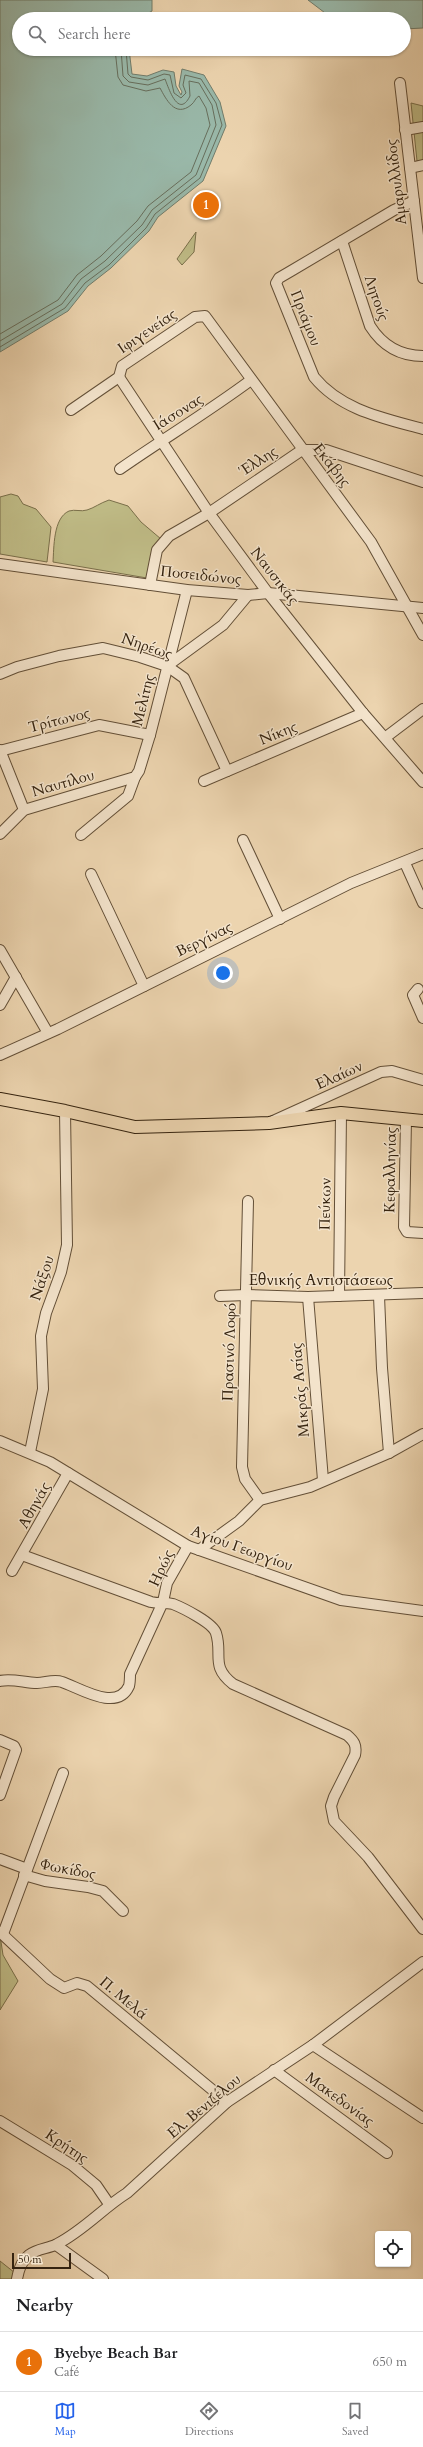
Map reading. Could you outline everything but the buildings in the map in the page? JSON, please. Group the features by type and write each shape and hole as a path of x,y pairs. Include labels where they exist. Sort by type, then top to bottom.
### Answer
{"main road":[{"path":"0,1099 65,1111 135,1128 269,1123 341,1113 423,1121"}],"street":[{"name":"Αμαρυλλίδος","path":"400,83 423,278"},
{"path":"405,130 423,127"},
{"path":"410,168 423,165"},
{"name":"Πριάμου","path":"414,201 342,241 276,281 314,377 337,400 354,408 423,429"},
{"name":"Λητούς","path":"342,241 370,326 378,339 392,348 423,356"},
{"name":"Ιφιγενείας","path":"71,410 119,377 122,366 195,317 201,315 208,319"},
{"name":"Εκάβης","path":"208,319 302,450 371,542 423,635"},
{"name":"Ναυσικάς","path":"119,377 209,513 268,593 364,713 423,782"},
{"name":"Ιάσονας","path":"120,469 162,440 206,414 251,380"},
{"path":"302,450 326,450 423,482"},
{"name":"Έλλης","path":"150,585 157,550 163,542 209,513 302,450"},
{"name":"Ποσειδώνος","path":"0,564 187,590 248,595 268,593 405,605 423,608"},
{"name":"Μελίτης","path":"81,835 128,796 150,735 187,590"},
{"path":"167,666 223,626 248,595"},
{"name":"Νηρέως","path":"0,674 17,667 59,656 103,648 140,657 167,666 184,678 227,771"},
{"path":"386,737 423,709"},
{"name":"Νίκης","path":"204,781 364,713"},
{"name":"Τρίτωνος","path":"0,750 99,725 150,735"},
{"path":"0,750 24,810"},
{"name":"Ναυτίλου","path":"0,834 24,810 137,774"},
{"path":"243,840 280,919"},
{"name":"Βεργίνας","path":"0,1055 144,986 351,883 405,863 423,854"},
{"path":"405,863 423,903"},
{"path":"91,874 144,986"},
{"path":"0,950 48,1033"},
{"path":"0,1004 16,977"},
{"path":"418,989 412,995 423,1018"},
{"name":"Ελαίων","path":"269,1123 292,1111 343,1091 381,1072 392,1071 423,1080"},
{"name":"Νάξου","path":"30,1452 43,1389 41,1336 46,1313 61,1272 67,1245 65,1111"},
{"name":"Πεύκων","path":"339,1296 341,1113"},
{"name":"Κεφαλληνίας","path":"406,1120 404,1229 407,1232 423,1233"},
{"name":"Πρασινό Λοφό","path":"248,1201 242,1467 245,1479 260,1500"},
{"name":"Εθνικής Αντιστάσεως","path":"220,1296 379,1296 423,1293"},
{"path":"379,1296 382,1368 390,1452"},
{"name":"Μικράς Ασίας","path":"308,1297 323,1480"},
{"path":"199,1550 239,1521 260,1500 310,1487 323,1480 390,1452 423,1434"},
{"name":"Αγίου Γεωργίου","path":"0,1441 30,1452 68,1473 188,1546 340,1600 423,1611"},
{"name":"Αθηνάς","path":"12,1571 68,1473"},
{"name":"Ηρώς","path":"0,1681 7,1680 38,1683 57,1681 84,1693 109,1698 119,1696 130,1684 130,1674 163,1602 167,1583 188,1546"},
{"path":"22,1555 151,1602 163,1602 174,1605 210,1624 217,1634 220,1672 233,1684 347,1735 353,1740 356,1748 355,1755 331,1806 334,1821 368,1857 423,1929"},
{"path":"0,1740 14,1746 16,1750 2,1782 0,1795"},
{"path":"2,1933 63,1773"},
{"name":"Φωκίδος","path":"0,1859 45,1881 88,1887 103,1892 123,1911"},
{"name":"Π. Μελά","path":"2,1933 58,1985 64,1988 82,1984 87,1986 227,2102"},
{"name":"Ελ. Βενιζέλου","path":"17,2279 21,2264 30,2255 41,2248 56,2245 109,2204 127,2193 227,2102 313,2045 423,1962"},
{"path":"313,2045 423,2118"},
{"name":"Μακεδονίας","path":"274,2070 387,2153"},
{"name":"Κρήτης","path":"0,2121 72,2166 96,2185 109,2204"},
{"path":"56,2245 103,2279"}],"shaded area":[{"path":"411,103 423,106 423,161 417,161"},
{"path":"196,232 194,252 182,265 177,259"},
{"path":"11,494 18,496 23,504 36,509 51,527 47,562 0,554 0,497"},
{"path":"109,500 128,506 141,522 161,539 147,578 53,562 55,534 60,520 64,515 71,510 87,510"},
{"path":"0,1935 3,1955 18,1981 0,2010"},
{"path":"0,2261 15,2273 15,2279 0,2279"}],"water":[{"path":"0,0 152,0 152,11 150,12 12,12 12,56 130,56 132,74 147,76 163,70 174,72 176,86 181,95 182,92 179,86 182,69 204,75 220,102 226,126 203,181 158,217 149,231 111,268 88,286 68,311 0,352"},
{"path":"308,0 423,0 423,28 411,29 411,12 324,12"}],"place":[{"name":"Byebye Beach Bar","path":"206,205"}]}
